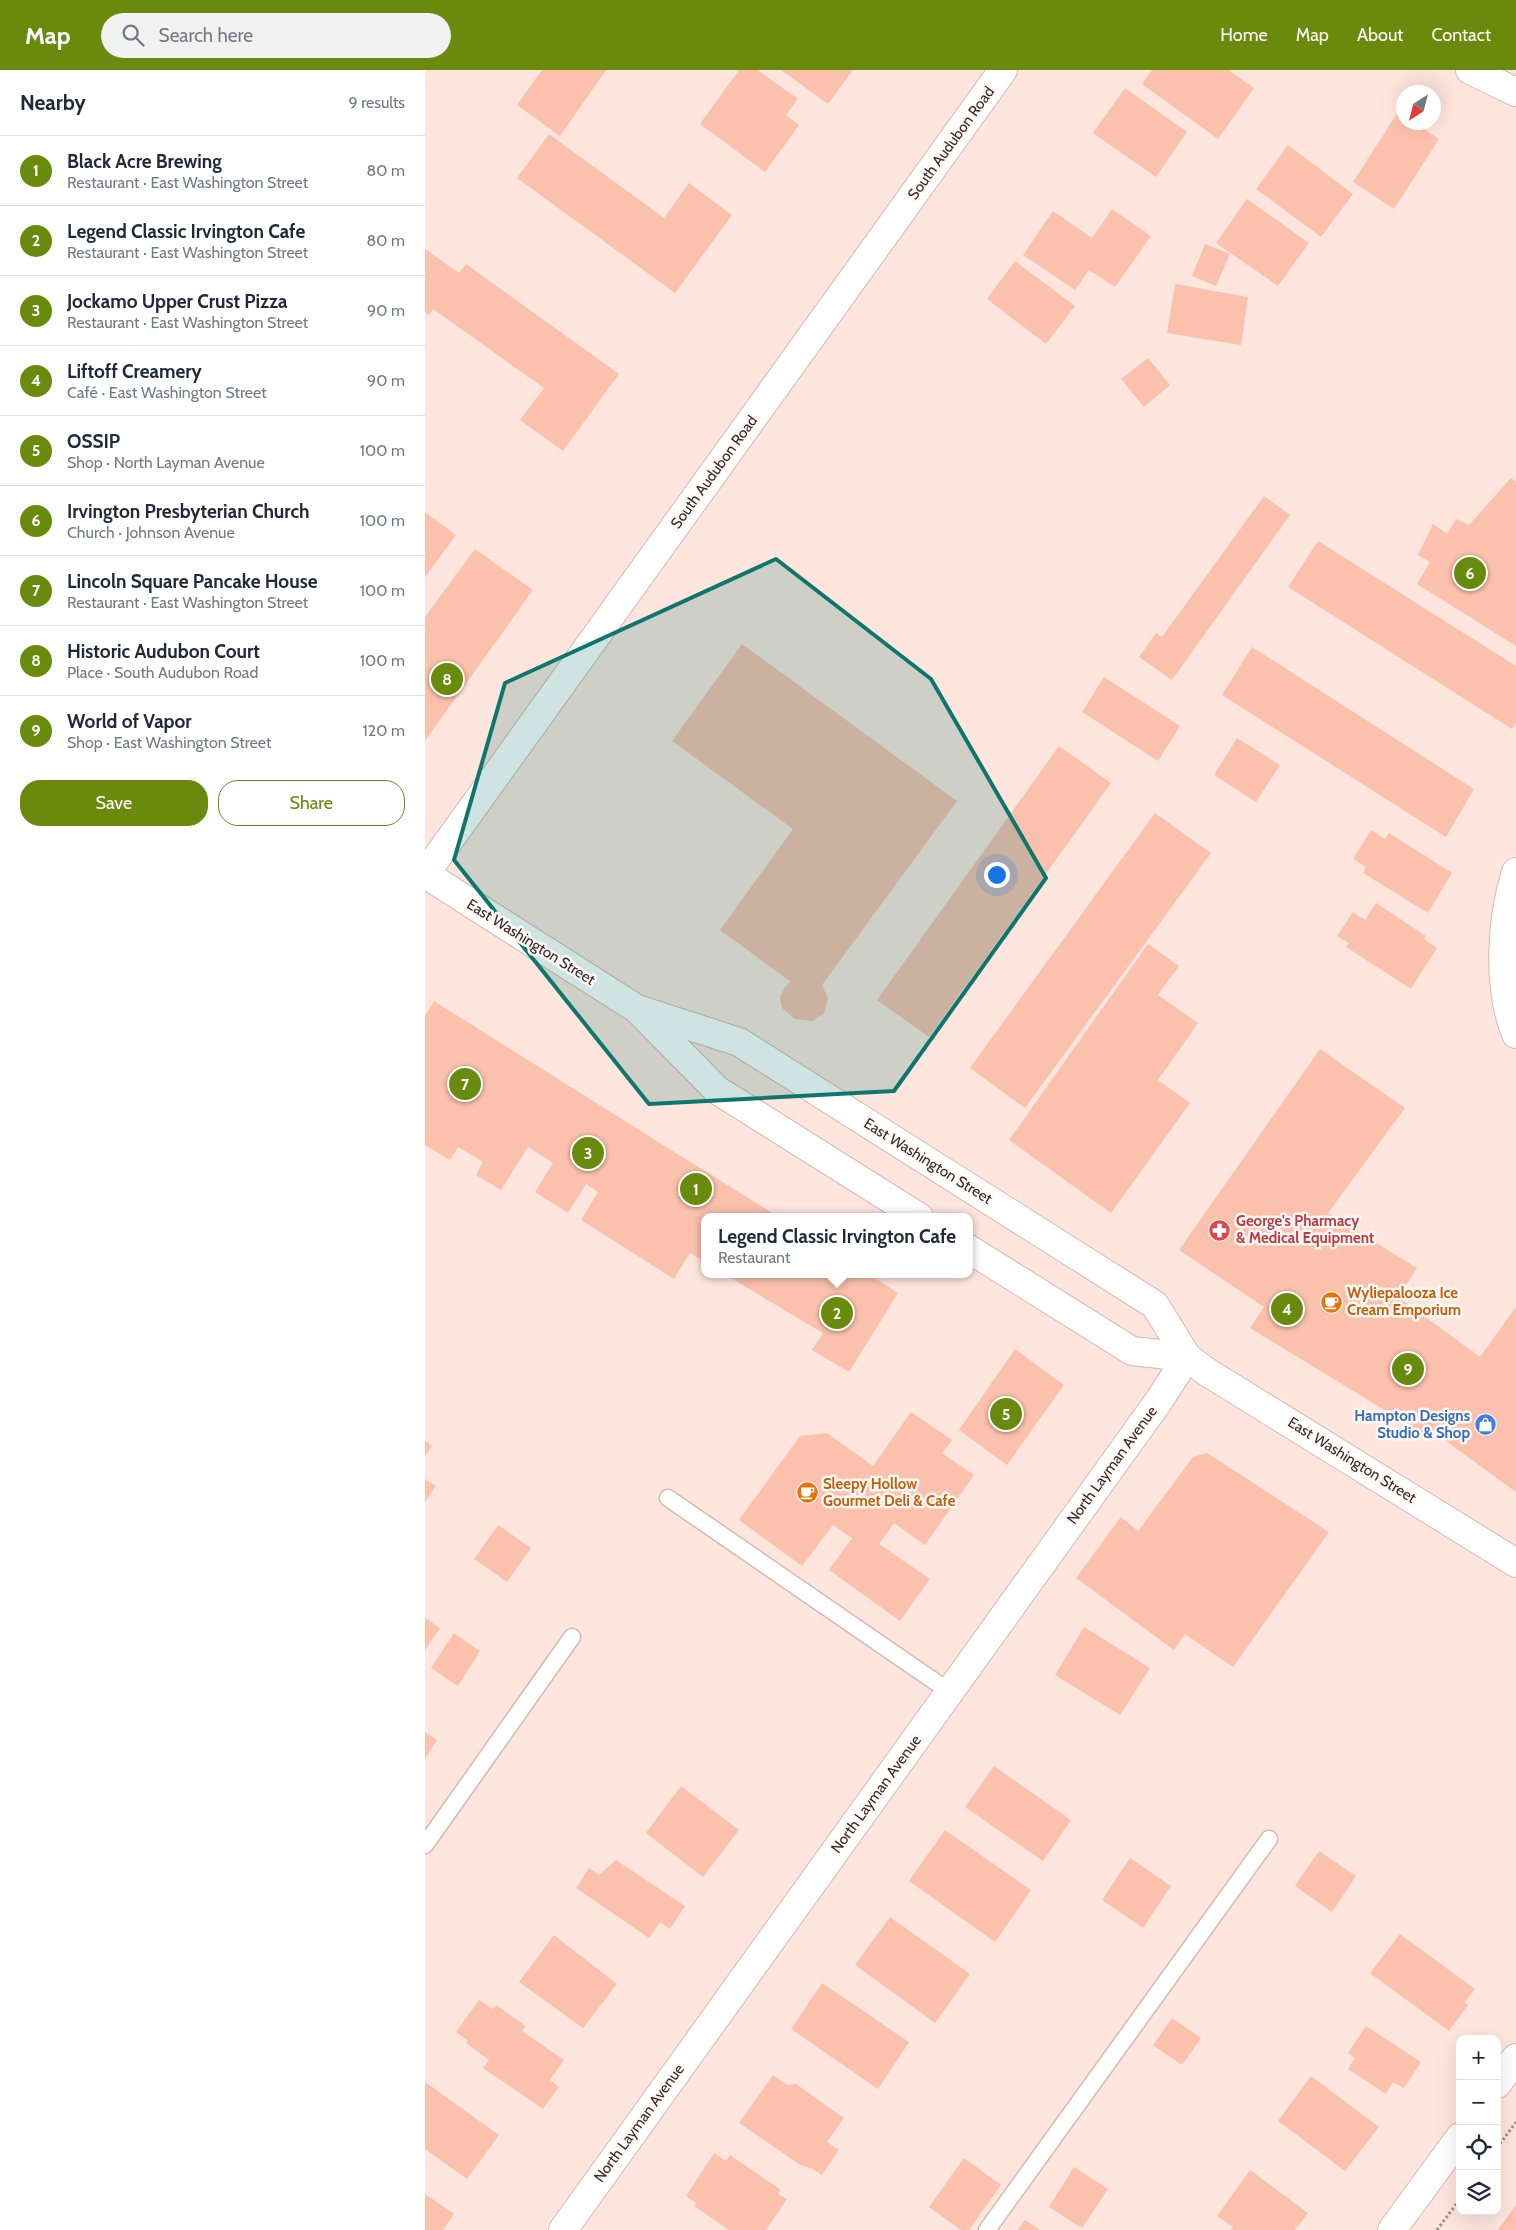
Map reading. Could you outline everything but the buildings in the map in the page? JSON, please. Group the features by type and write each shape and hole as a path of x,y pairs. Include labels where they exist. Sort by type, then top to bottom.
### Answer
{"street":[{"name":"South Audubon Road","path":"425,874 1003,70"},
{"path":"1470,70 1516,92"},
{"path":"1516,872 1507,908 1504,950 1506,995 1516,1034"},
{"name":"East Washington Street","path":"425,874 637,1009 717,1090 913,1213"},
{"name":"East Washington Street","path":"637,1009 739,1042 1155,1305 1187,1357 1207,1372 1516,1563"},
{"name":"East Washington Street","path":"973,1251 1132,1350 1187,1357"},
{"name":"North Layman Avenue","path":"563,2230 1153,1410 1187,1357"},
{"path":"1500,2080 1516,2058"},
{"path":"1392,2230 1456,2142"}],"lane":[{"path":"668,1498 950,1692"},
{"path":"425,1845 573,1637"},
{"path":"987,2230 1269,1839"}],"path":[{"path":"1501,2143 1516,2122"},
{"path":"1437,2230 1456,2204"}],"highlighted area":[{"path":"776,559 931,679 1046,878 894,1091 649,1104 454,860 505,683"}],"place":[{"name":"Irvington Presbyterian Church","path":"1470,573"},
{"name":"Historic Audubon Court","path":"447,679"},
{"name":"Lincoln Square Pancake House","path":"465,1084"},
{"name":"Jockamo Upper Crust Pizza","path":"588,1153"},
{"name":"Black Acre Brewing","path":"696,1189"},
{"name":"George's Pharmacy & Medical Equipment","path":"1220,1230"},
{"name":"Wyliepalooza Ice Cream Emporium","path":"1331,1302"},
{"name":"Liftoff Creamery","path":"1287,1309"},
{"name":"Legend Classic Irvington Cafe","path":"837,1313"},
{"name":"World of Vapor","path":"1408,1369"},
{"name":"OSSIP","path":"1006,1414"},
{"name":"Hampton Designs Studio & Shop","path":"1486,1425"},
{"name":"Sleepy Hollow Gourmet Deli & Cafe","path":"807,1493"}]}
